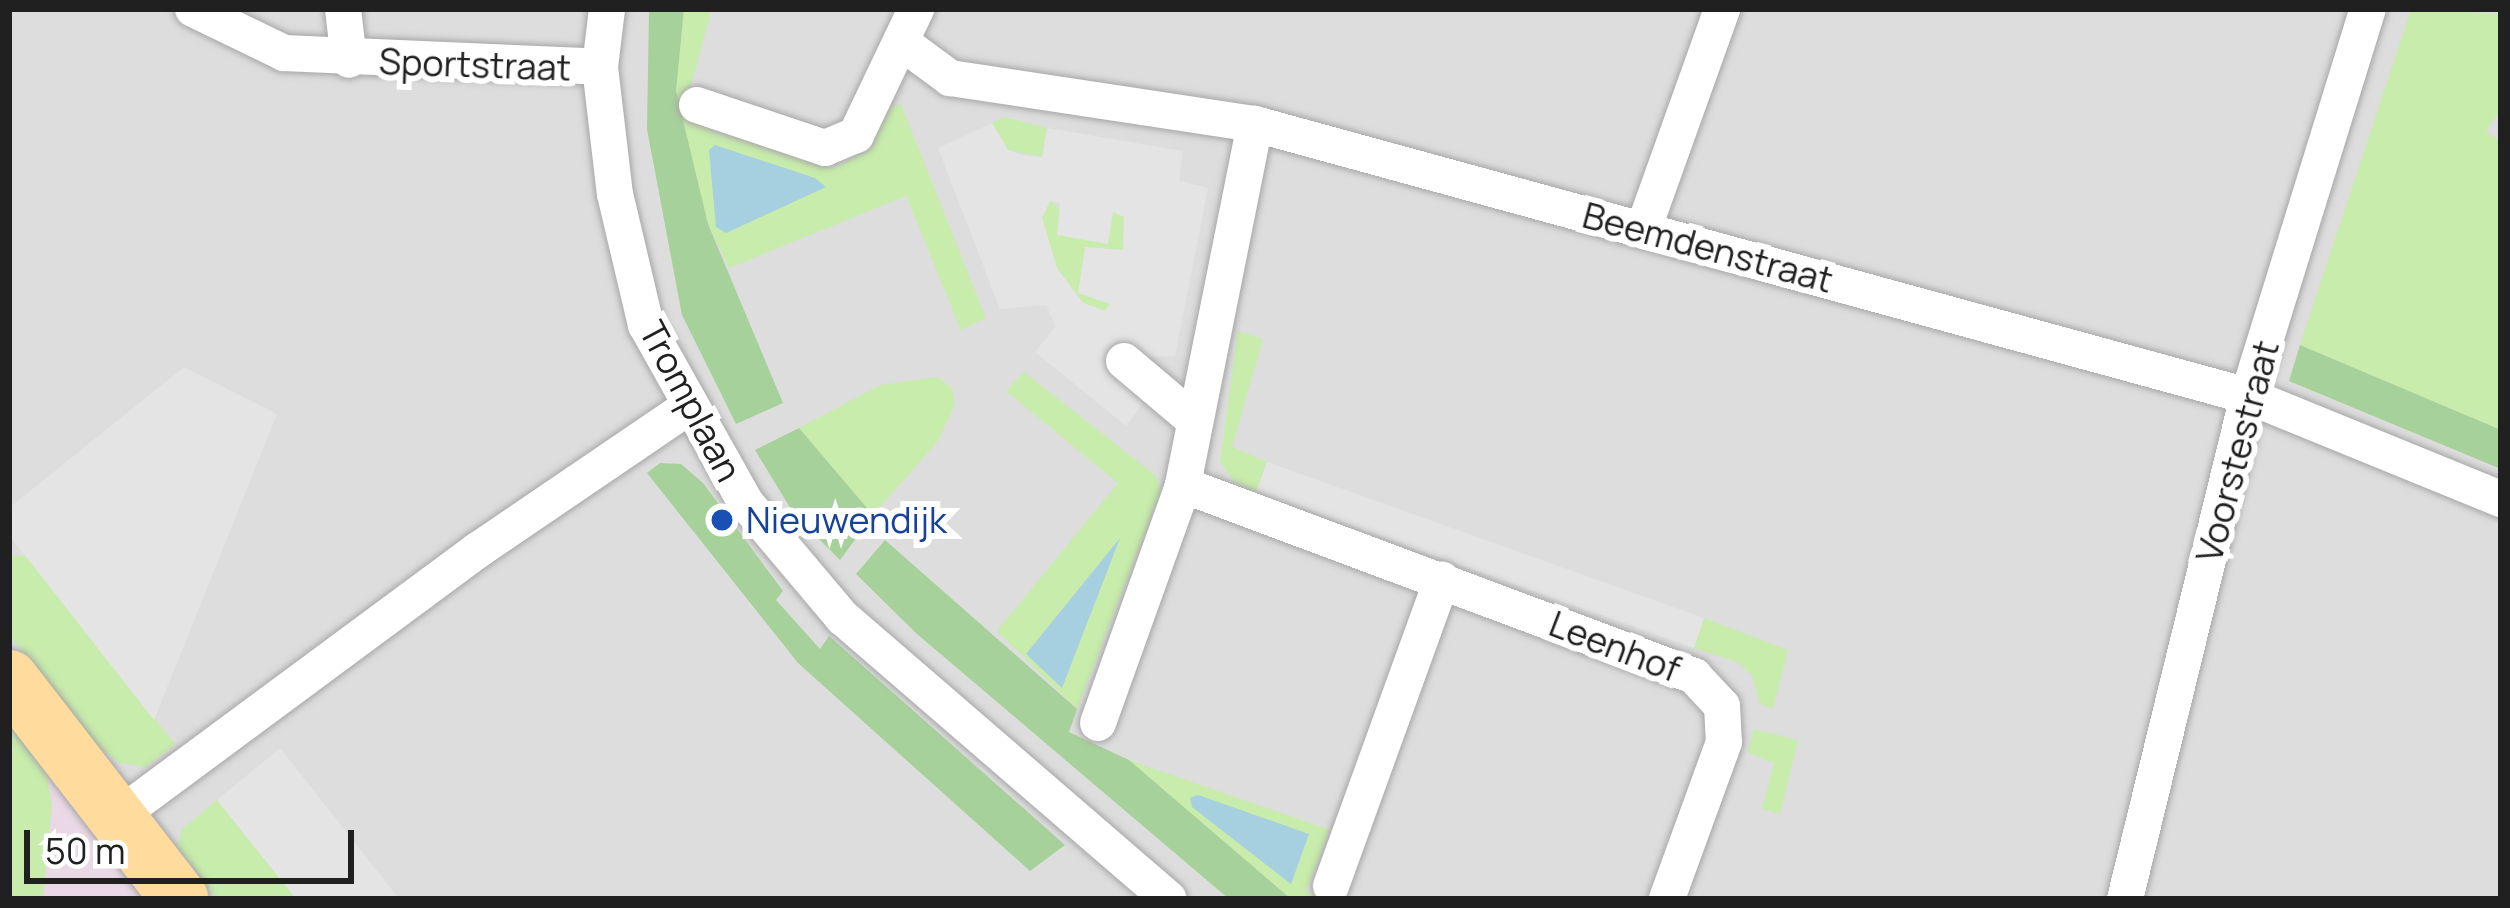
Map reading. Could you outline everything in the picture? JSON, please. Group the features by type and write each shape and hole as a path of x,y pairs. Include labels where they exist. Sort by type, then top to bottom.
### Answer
{"main road":[{"path":"9,678 180,899"}],"street":[{"name":"Sportstraat","path":"193,9 284,53 349,61 600,67"},
{"name":"Sportstraat","path":"343,9 349,61"},
{"name":"Tromplaan","path":"607,9 600,67 615,194 646,326 687,408 746,503 843,618 1168,899"},
{"path":"697,105 825,148 856,135 905,44 916,9"},
{"path":"1643,230 1722,9"},
{"name":"Voorstestraat","path":"2125,899 2248,396 2368,9"},
{"name":"Beemdenstraat","path":"905,44 950,78 1255,124 2248,396 2501,499"},
{"path":"1097,723 1183,485 1255,124"},
{"path":"1124,361 1196,421"},
{"path":"117,817 478,550 687,408"},
{"name":"Leenhof","path":"1183,485 1694,676 1722,706 1724,742 1667,899"},
{"path":"1331,886 1442,580"}],"shaded area":[{"path":"9,9 2501,9 2501,899 9,899"},
{"path":"992,123 1008,150 1022,155 1042,157 1047,128 1183,151 1179,181 1208,188 1175,356 1140,357 1163,377 1126,426 1035,352 1056,326 1046,305 1000,309 938,148","holes":["1050,201 1060,203 1057,235 1108,244 1113,212 1124,217 1123,250 1085,247 1078,293 1110,304 1105,311 1083,303 1057,268 1042,218"]},
{"path":"184,367 277,414 154,720 9,535 9,508"},
{"path":"1267,462 1704,618 1694,648 1256,492"},
{"path":"9,647 202,899 9,899"},
{"path":"280,748 399,899 296,899 217,800"}],"green space":[{"path":"649,9 684,9 676,91 708,224 783,403 736,424 682,315 647,129"},
{"path":"684,9 712,9 685,106 711,116 709,130 834,168 871,148 890,107 901,104 986,318 961,330 906,196 729,268 708,224 676,91"},
{"path":"2411,9 2501,14 2501,109 2486,131 2501,142 2501,430 2300,345"},
{"path":"1004,117 1047,128 1042,157 1008,150 992,123"},
{"path":"1050,201 1107,244 1113,211 1124,217 1123,250 1084,247 1111,304 1105,311 1083,303 1057,268 1042,218"},
{"path":"1238,331 1263,339 1232,447 1267,462 1256,492 1234,482 1220,461"},
{"path":"2300,345 2501,430 2501,469 2289,381"},
{"path":"1024,372 1156,476 1161,492 1077,709 997,631 1118,483 1006,391","holes":["1118,543 1061,687 1027,653"]},
{"path":"938,377 952,388 955,405 937,442 873,515 799,428 880,385"},
{"path":"799,428 873,515 840,560 794,514 755,450"},
{"path":"660,463 681,464 703,483 783,591 776,600 820,649 829,636 1065,845 1030,871 798,663 647,473"},
{"path":"885,540 1077,709 1069,732 1129,760 1291,899 1229,899 917,634 856,574"},
{"path":"9,556 26,556 175,744 146,767 119,763 96,745 9,635"},
{"path":"1704,618 1788,650 1773,709 1760,704 1752,675 1737,662 1694,648"},
{"path":"9,722 46,770 52,805 43,899 9,899"},
{"path":"1754,729 1798,740 1780,814 1762,809 1774,764 1747,752"},
{"path":"1129,760 1330,830 1306,891 1322,899 1291,899"},
{"path":"217,800 296,899 217,899 177,847 182,829"}],"water":[{"path":"715,145 815,178 826,187 726,233 716,227 709,150"},
{"path":"1120,538 1062,688 1026,654"},
{"path":"1198,795 1309,834 1291,884 1192,807 1190,798"}],"place":[{"name":"Nieuwendijk","path":"722,520"}]}
